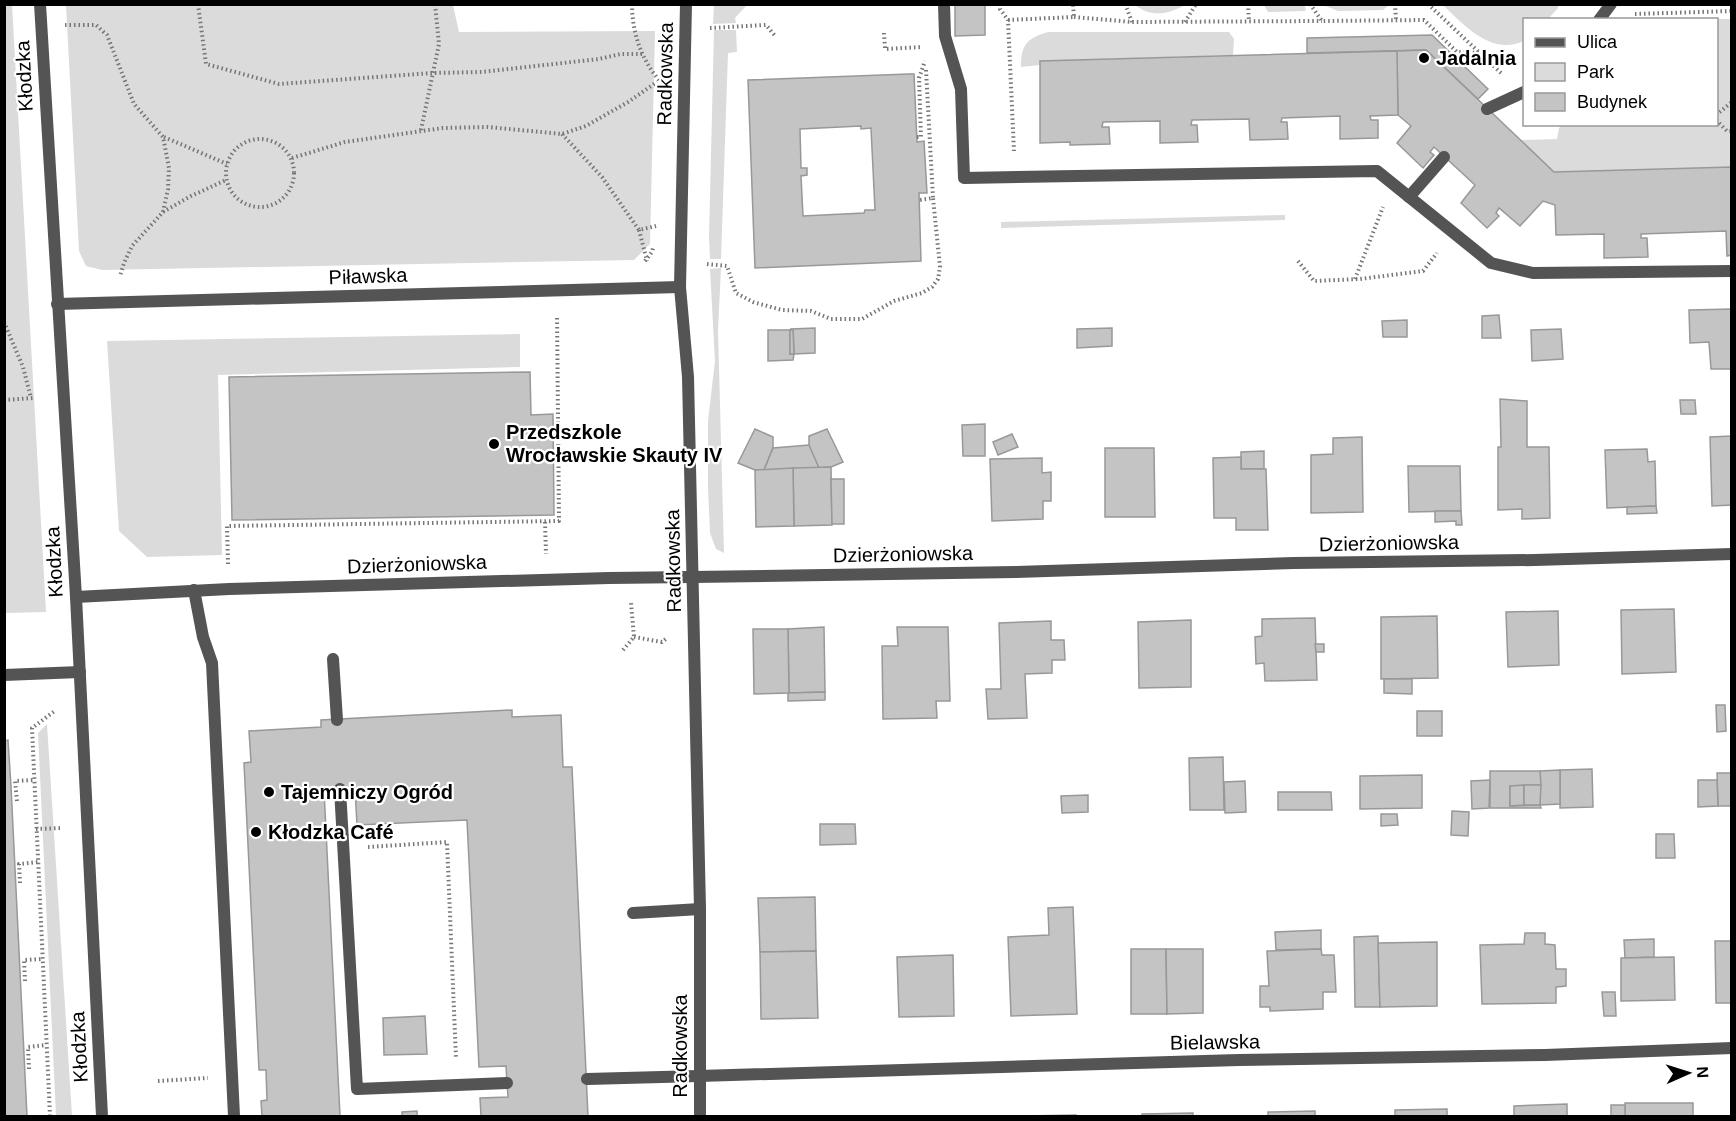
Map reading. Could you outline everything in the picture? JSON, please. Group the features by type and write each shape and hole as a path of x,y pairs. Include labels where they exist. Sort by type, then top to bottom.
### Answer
{"street":[{"name":"Kłodzka","path":"40,4 76,597 102,1116"},
{"name":"Radkowska","path":"686,4 680,287 688,377 700,909 700,1116"},
{"path":"944,4 945,36 961,89 964,178 1377,171 1491,263 1533,273 1731,271"},
{"path":"1487,109 1523,92"},
{"path":"1409,197 1444,157"},
{"name":"Piławska","path":"57,304 680,287"},
{"name":"Dzierżoniowska","path":"76,597 194,590 546,580 1016,572 1294,563 1535,560 1731,554"},
{"path":"194,590 203,637 212,663 234,1116"},
{"path":"333,659 337,720"},
{"path":"4,675 80,672"},
{"path":"340,789 357,1089 507,1083"},
{"path":"633,913 700,909"},
{"name":"Bielawska","path":"586,1078 1251,1060 1545,1055 1731,1048"}],"path":[{"path":"198,4 206,64 279,84 432,73 482,72 599,59 621,54 643,54"},
{"path":"421,130 439,44 435,4"},
{"path":"292,158 345,142 421,130 488,127 562,134 586,126 659,81 649,68 632,24 632,4"},
{"path":"1000,4 1000,9 1008,20 1015,176"},
{"path":"1073,4 1074,17"},
{"path":"1125,4 1132,22"},
{"path":"1185,22 1196,4"},
{"path":"1248,4 1249,21"},
{"path":"1310,4 1322,21"},
{"path":"1395,4 1396,20"},
{"path":"1428,4 1523,91"},
{"path":"1606,12 1622,14 1731,10"},
{"path":"1008,20 1074,17 1132,22 1424,20 1457,52 1479,53"},
{"path":"62,26 96,25 107,35 134,104 163,137 227,164"},
{"path":"705,28 766,25 776,37"},
{"path":"884,33 885,49 925,47"},
{"path":"703,264 727,266 736,293 753,302 782,310 811,311 831,319 862,319 894,301 922,293 932,287 938,279 940,267 933,198 926,60"},
{"path":"1718,113 1731,102"},
{"path":"918,137 921,137 920,109"},
{"path":"1718,122 1727,131 1731,131"},
{"path":"562,134 602,177 639,230 647,260"},
{"path":"163,137 169,168 168,189 163,212"},
{"path":"257,138 271,140 284,147 292,158 295,171 293,184 282,200 265,208 252,207 240,202 231,192 226,180 227,164 233,151 244,142 257,138"},
{"path":"111,276 121,276 132,246 163,212 226,180"},
{"path":"1355,279 1392,183"},
{"path":"920,200 933,198"},
{"path":"639,230 657,225"},
{"path":"1298,261 1314,281 1423,271 1453,232"},
{"path":"229,589 227,526 559,521 557,315 567,314"},
{"path":"4,322 23,367 31,399"},
{"path":"4,400 63,396"},
{"path":"545,522 546,580"},
{"path":"622,650 634,637 630,578"},
{"path":"634,637 662,642 679,627 694,627"},
{"path":"50,1116 32,728 57,710"},
{"path":"16,801 15,781 34,780"},
{"path":"36,829 63,828"},
{"path":"343,849 447,842 457,1084"},
{"path":"20,883 17,869 19,864 38,862"},
{"path":"25,981 22,971 24,960 42,959"},
{"path":"29,1069 28,1047 46,1045"},
{"path":"158,1081 232,1077"}],"green space":[{"path":"714,4 747,5 735,18 736,23 713,24"},
{"path":"1389,4 1383,10 1338,11 1323,5"},
{"path":"4,5 12,5 46,612 5,613"},
{"path":"66,5 453,5 459,32 655,31 650,244 634,260 102,270 86,266 79,251"},
{"path":"1135,5 1185,5 1173,11 1154,13"},
{"path":"1264,5 1304,5 1306,9 1305,11 1268,12"},
{"path":"1443,5 1558,5 1558,8 1549,18 1523,18 1523,41 1512,45 1500,45 1469,29"},
{"path":"1718,19 1731,19 1731,167 1554,172 1520,140 1557,139 1561,126 1718,126"},
{"path":"714,30 736,30 737,52 728,53 721,259 710,259 709,237"},
{"path":"1048,32 1229,32 1234,39 1233,55 1040,61 1040,65 1021,67 1022,53 1030,40"},
{"path":"1285,215 1285,220 1001,228 1001,222"},
{"path":"721,268 718,330 724,553 716,549 710,533 708,488 708,421 715,361 710,269"},
{"path":"520,334 520,367 218,375 222,555 147,557 119,531 107,341"},
{"path":"47,724 72,1116 56,1116 38,733"}],"building":[{"path":"955,4 985,4 985,35 955,36"},
{"path":"1432,35 1488,89 1478,99 1426,50 1307,53 1307,38"},
{"path":"1426,50 1554,172 1732,167 1732,255 1727,256 1726,231 1641,234 1641,238 1647,238 1648,257 1604,258 1604,234 1556,235 1555,205 1543,201 1520,226 1499,208 1496,213 1499,216 1487,228 1461,203 1475,185 1434,147 1430,152 1434,155 1423,168 1397,143 1411,126 1398,115 1397,51"},
{"path":"1397,51 1398,115 1370,116 1371,120 1378,120 1378,138 1340,139 1340,116 1282,118 1281,122 1287,122 1288,139 1250,140 1249,119 1192,120 1191,125 1197,125 1198,142 1160,143 1160,121 1103,122 1102,127 1109,127 1110,144 1040,143 1040,61"},
{"path":"914,74 917,142 924,141 927,193 919,193 921,261 755,268 748,80","holes":["861,126 861,129 871,128 875,210 865,210 864,213 803,216 801,176 807,175 807,168 801,168 800,129"]},
{"path":"1732,309 1732,369 1711,369 1709,342 1690,343 1689,310"},
{"path":"1499,315 1501,338 1482,338 1482,316"},
{"path":"1407,320 1407,337 1383,337 1382,321"},
{"path":"815,328 815,353 794,354 793,330 790,329"},
{"path":"1112,328 1112,346 1077,348 1077,329"},
{"path":"1561,329 1563,359 1532,361 1531,330"},
{"path":"768,330 790,330 790,354 794,354 793,360 768,361"},
{"path":"790,330 793,330 794,354 790,354"},
{"path":"530,372 531,415 553,414 554,515 232,520 229,377"},
{"path":"1500,399 1527,401 1527,447 1549,447 1550,518 1522,519 1522,509 1498,510 1498,447 1501,447"},
{"path":"1680,400 1695,400 1696,414 1681,414"},
{"path":"985,424 985,456 963,456 962,425"},
{"path":"755,429 773,437 773,448 764,470 755,470 738,463"},
{"path":"827,429 843,462 831,467 819,468 809,449 809,436"},
{"path":"1012,434 1018,447 998,455 993,442"},
{"path":"1732,436 1732,505 1712,506 1710,437"},
{"path":"1362,437 1363,512 1311,513 1311,455 1333,454 1333,438"},
{"path":"809,445 819,468 764,470 773,448"},
{"path":"1105,448 1154,448 1155,517 1105,517"},
{"path":"1647,449 1648,462 1655,461 1656,506 1607,508 1605,450"},
{"path":"1264,451 1264,469 1241,469 1241,452"},
{"path":"1241,457 1241,469 1266,469 1268,530 1236,530 1236,518 1214,518 1213,458"},
{"path":"1042,458 1042,473 1051,472 1051,501 1043,501 1043,519 992,521 990,459"},
{"path":"1408,466 1460,466 1461,511 1409,512"},
{"path":"831,467 832,525 794,526 793,468"},
{"path":"793,468 794,526 756,527 755,470"},
{"path":"831,479 844,479 844,524 832,524"},
{"path":"1656,506 1657,513 1627,514 1627,507"},
{"path":"1435,511 1461,511 1462,525 1456,525 1456,521 1435,522"},
{"path":"1674,609 1676,672 1622,674 1621,610"},
{"path":"1558,611 1559,665 1508,667 1506,612"},
{"path":"1437,616 1438,678 1381,679 1381,617"},
{"path":"1315,618 1317,680 1265,681 1264,663 1256,664 1255,637 1262,636 1262,619"},
{"path":"1191,620 1191,687 1139,688 1138,622"},
{"path":"1051,621 1051,640 1064,640 1065,660 1052,660 1052,673 1025,674 1027,718 988,719 986,689 1001,689 999,623"},
{"path":"824,627 825,692 789,693 788,629"},
{"path":"897,627 948,627 950,701 936,701 937,718 883,719 882,646 898,646"},
{"path":"753,629 788,629 789,693 754,694"},
{"path":"1315,644 1324,644 1324,652 1316,652"},
{"path":"1384,679 1412,679 1412,694 1384,693"},
{"path":"825,692 825,700 788,701 788,693"},
{"path":"1716,705 1725,705 1726,731 1717,732"},
{"path":"512,710 512,717 561,715 563,767 572,767 588,1116 481,1116 480,1098 508,1097 506,1066 479,1067 467,820 357,825 355,789 324,790 340,1116 262,1116 261,1101 267,1100 266,1070 259,1070 244,763 251,762 249,731 321,727 321,720"},
{"path":"1417,711 1442,711 1442,736 1417,736"},
{"path":"8,740 27,1116 4,1116 4,741"},
{"path":"1223,757 1224,810 1190,810 1189,758"},
{"path":"1592,769 1593,807 1560,808 1560,770"},
{"path":"1560,770 1560,804 1540,805 1540,771"},
{"path":"1490,771 1540,771 1541,785 1510,786 1510,806 1540,805 1541,808 1490,808"},
{"path":"1717,773 1732,773 1732,806 1718,806"},
{"path":"1422,775 1422,808 1360,809 1360,776"},
{"path":"1490,780 1489,808 1472,809 1471,781"},
{"path":"1698,780 1717,780 1718,806 1698,807"},
{"path":"1245,781 1246,812 1225,813 1224,782"},
{"path":"1524,785 1524,805 1510,806 1510,786"},
{"path":"1524,785 1541,785 1540,805 1524,805"},
{"path":"1278,792 1331,792 1332,810 1278,810"},
{"path":"1088,795 1088,812 1062,813 1061,796"},
{"path":"1452,811 1469,812 1468,836 1451,835"},
{"path":"1381,814 1397,814 1398,825 1381,826"},
{"path":"820,824 855,824 856,844 820,845"},
{"path":"1656,834 1674,834 1675,858 1656,858"},
{"path":"815,897 816,951 760,952 758,898"},
{"path":"1073,907 1077,1014 1011,1016 1008,937 1049,935 1048,908"},
{"path":"1321,930 1321,949 1276,950 1275,932"},
{"path":"1525,933 1545,933 1545,944 1555,945 1556,969 1566,969 1566,986 1556,987 1556,1003 1482,1004 1480,945 1524,944"},
{"path":"1378,936 1380,1007 1355,1007 1354,937"},
{"path":"1654,939 1654,957 1625,958 1624,940"},
{"path":"1715,941 1732,941 1732,1003 1716,1003"},
{"path":"1437,942 1437,1006 1380,1007 1378,943"},
{"path":"1131,949 1166,949 1167,1014 1131,1014"},
{"path":"1166,949 1203,949 1203,1013 1167,1014"},
{"path":"1321,949 1322,955 1334,955 1336,992 1323,992 1323,1009 1270,1011 1270,1007 1260,1007 1260,986 1269,986 1267,951"},
{"path":"816,951 818,1018 761,1019 760,952"},
{"path":"953,955 954,1016 899,1017 897,957"},
{"path":"1674,957 1675,1000 1621,1001 1621,958"},
{"path":"1602,992 1615,992 1616,1016 1604,1016"},
{"path":"425,1016 427,1054 384,1055 383,1018"},
{"path":"1625,1103 1693,1103 1693,1116 1625,1116"},
{"path":"1567,1104 1567,1116 1514,1116 1514,1106"},
{"path":"1611,1105 1625,1105 1625,1116 1611,1116"},
{"path":"1447,1109 1447,1116 1395,1116 1395,1110"},
{"path":"417,1111 417,1116 402,1116 402,1112"},
{"path":"1315,1111 1315,1116 1268,1116 1268,1112"},
{"path":"1193,1113 1193,1116 1142,1116 1142,1114"},
{"path":"1076,1115 1076,1116 1022,1116"}],"place":[{"name":"Jadalnia","path":"1424,58"},
{"name":"Przedszkole Wrocławskie Skauty IV","path":"494,444"},
{"name":"Tajemniczy Ogród","path":"269,792"},
{"name":"Kłodzka Café","path":"256,832"}]}
